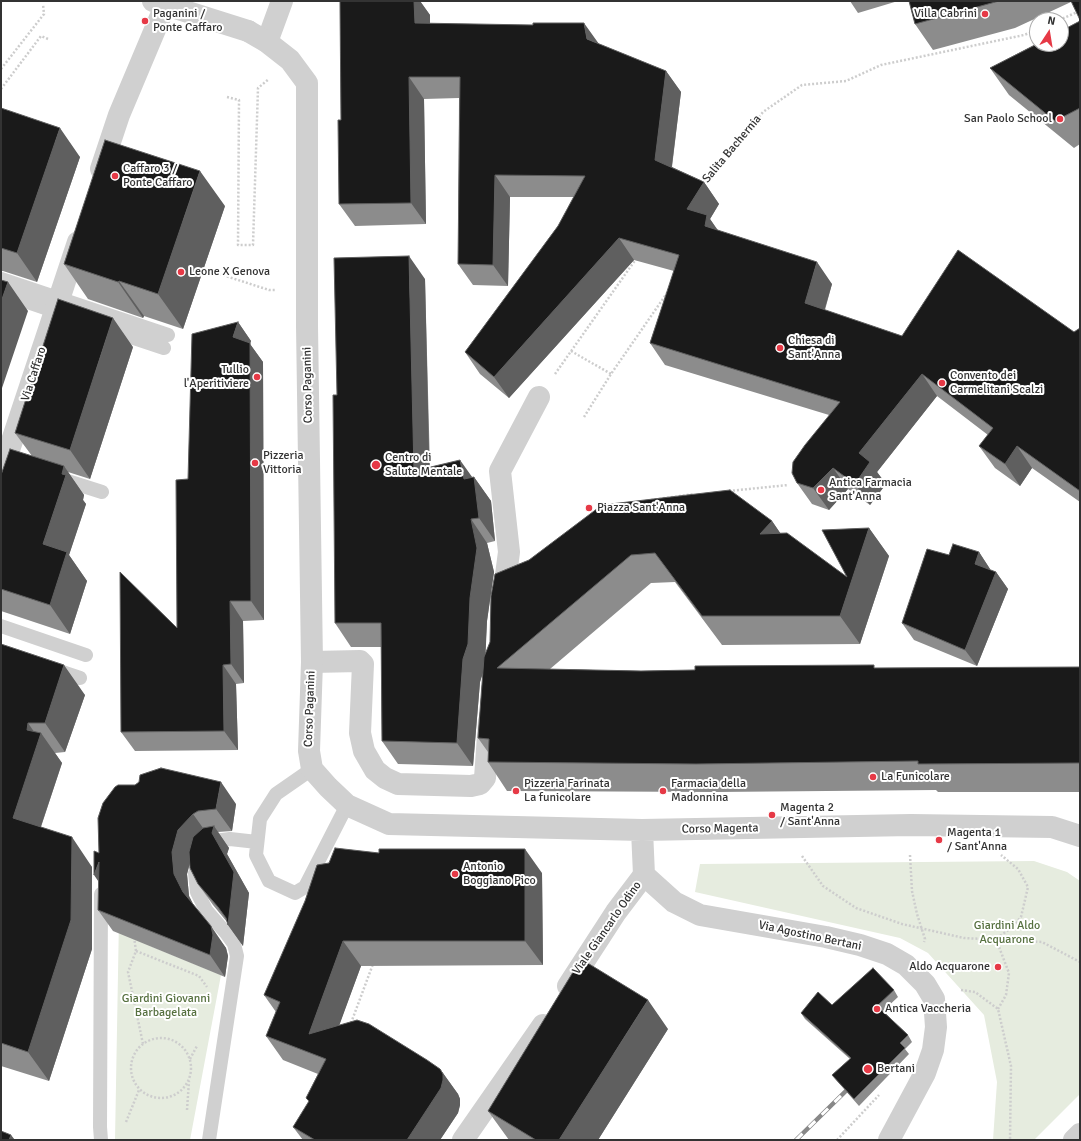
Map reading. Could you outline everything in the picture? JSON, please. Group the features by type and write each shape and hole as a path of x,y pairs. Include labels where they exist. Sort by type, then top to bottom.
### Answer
{"street":[{"name":"Corso Paganini","path":"153,1 248,31 267,42 290,60 307,82 307,326 312,662 309,751 312,770"},
{"path":"96,184 119,115 167,1"},
{"path":"267,42 282,1"},
{"name":"Via Caffaro","path":"7,464 84,222"},
{"path":"501,608 509,552 500,471 539,397"},
{"path":"312,662 360,661 362,664 360,733 364,751 375,770 385,778 398,784 471,786 480,784 485,778 490,699"},
{"path":"312,770 347,806"},
{"name":"Corso Magenta","path":"347,806 389,824 642,830 911,825 1080,828"},
{"name":"Corso Magenta","path":"1052,827 1080,836"},
{"path":"642,830 644,875"},
{"name":"Via Agostino Bertani","path":"644,875 674,902 700,915 826,937 860,945 887,954 906,965 925,984 934,999 936,1027 933,1050 925,1073 889,1140"},
{"name":"Viale Giancarlo Odino","path":"463,1140 547,1019 616,912 644,875"},
{"path":"1074,1140 1080,1134"}],"lane":[{"path":"1,279 57,304 166,342 91,323"},
{"path":"1,293 57,304 76,318"},
{"path":"49,475 102,492"},
{"path":"1,626 86,655"},
{"path":"44,666 80,678"},
{"path":"312,770 276,794 260,819 256,855 269,881 294,894 305,887 347,806"},
{"path":"209,1140 237,956 234,944 206,910 197,892 195,873 201,854 214,841 230,840 257,842"},
{"path":"101,882 101,1140"}],"path":[{"path":"1,69 44,14 43,4"},
{"path":"1069,16 1080,11"},
{"name":"Salita Bachernia","path":"699,188 763,112 802,85 846,81 881,65 1029,33"},
{"path":"1,89 41,36 48,39"},
{"path":"227,97 239,100 238,244 253,245 258,88 270,77"},
{"path":"539,397 638,256"},
{"path":"204,268 269,290 275,290"},
{"path":"584,417 611,374 667,293"},
{"path":"571,351 611,374"},
{"path":"727,491 788,485"},
{"path":"646,500 697,494"},
{"path":"694,788 694,797"},
{"path":"996,939 1011,928 1021,917 1028,888 1018,868 999,853"},
{"path":"910,854 912,891 922,929"},
{"path":"802,856 823,886 856,908 902,924 964,938 1042,942 1080,962"},
{"path":"133,931 136,951 128,972 143,1044"},
{"path":"996,939 1009,972 1006,995 998,1010"},
{"path":"136,951 199,976 207,986 207,994"},
{"path":"350,1026 374,963"},
{"path":"934,999 955,990 975,992 998,1010 1011,1066 1010,1140"},
{"path":"161,1038 171,1040 179,1044 186,1051 190,1060 191,1069 185,1086 178,1093 168,1098 158,1098 148,1095 139,1090 133,1081 131,1071 132,1061 136,1051 143,1044 152,1040 161,1038"},
{"path":"190,1060 199,1041"},
{"path":"123,1128 139,1090"}],"green space":[{"name":"Giardini Aldo Acquarone","path":"1034,861 1067,872 1080,881 1080,1094 1034,1140 993,1140 997,1082 984,1015 928,953 900,938 695,892 700,864"},
{"name":"Giardini Giovanni Barbagelata","path":"119,918 150,946 221,975 190,1140 115,1140"}],"building":[{"path":"340,1 414,1 415,23 533,25 533,23 584,23 587,39 666,71 655,160 704,182 687,209 707,215 705,226 817,262 805,303 902,336 958,250 1074,332 1080,328 1080,491 1017,446 1005,464 979,446 993,428 922,374 859,453 870,462 855,484 833,468 813,488 797,483 792,473 793,462 840,402 650,343 679,255 619,238 494,377 465,352 558,226 585,176 495,175 493,265 458,264 460,77 409,77 411,203 339,204 338,120 341,120"},
{"path":"909,1 999,1 915,24"},
{"path":"1071,1 1080,1 1080,20"},
{"path":"1080,21 1080,108 1055,121 990,68 1029,48 1029,52 1069,52 1069,27"},
{"path":"1,108 60,128 17,253 1,248"},
{"path":"105,140 200,171 158,294 64,264"},
{"path":"409,256 414,471 460,460 464,479 474,477 479,518 471,519 477,548 470,598 468,644 463,659 457,743 382,741 381,623 335,623 333,395 337,395 334,258"},
{"path":"1,280 8,282 1,302"},
{"path":"58,299 113,318 70,450 15,433"},
{"path":"238,322 233,337 250,343 251,601 230,601 231,664 223,665 224,731 121,732 120,572 177,628 176,480 188,479 192,334"},
{"path":"10,449 64,466 62,474 66,475 43,544 67,552 50,605 1,589 1,475"},
{"path":"730,490 772,521 760,534 787,533 847,577 822,530 869,528 840,616 702,616 655,553 631,555 497,668 641,671 695,670 695,666 874,665 874,668 1080,667 1080,763 918,764 918,761 696,764 488,762 489,739 478,738 484,657 490,642 491,596 495,574 529,560 602,505"},
{"path":"953,544 979,552 975,564 996,572 965,650 902,623 927,549 949,555"},
{"path":"1,644 64,665 45,723 28,723 27,730 41,733 13,818 72,837 71,920 28,1052 1,1043"},
{"path":"161,768 221,782 216,809 198,811 193,814 178,830 172,852 174,874 183,892 211,926 213,935 210,955 98,910 99,862 94,875 94,851 99,853 98,818 103,803 118,785 135,785 139,782 140,775"},
{"path":"214,826 212,833 234,872 228,925 226,918 218,907 198,884 190,868 189,852 193,837 203,828"},
{"path":"335,848 379,853 379,849 525,849 525,941 343,941 309,1034 357,1020 369,1024 440,1069 443,1074 441,1088 407,1140 315,1140 293,1127 309,1101 306,1098 326,1059 266,1036 280,1002 264,995 305,901 317,865 329,863"},
{"path":"581,959 648,1000 559,1140 536,1140 488,1111"},
{"path":"873,968 894,990 877,1006 908,1035 900,1043 905,1048 854,1099 832,1075 851,1058 801,1013 818,992 832,1005"},
{"path":"1,1131 11,1135 9,1140 1,1140"}],"railway":[{"path":"796,1140 853,1084"}],"place":[{"name":"Villa Cabrini","path":"985,14"},
{"name":"Paganini / Ponte Caffaro","path":"145,21"},
{"name":"San Paolo School","path":"1060,119"},
{"name":"Caffaro 3 / Ponte Caffaro","path":"115,176"},
{"name":"Leone X Genova","path":"181,272"},
{"name":"Chiesa di Sant'Anna","path":"780,348"},
{"name":"Tullio l'Aperitiviere","path":"257,377"},
{"name":"Convento dei Carmelitani Scalzi","path":"942,383"},
{"name":"Pizzeria Vittoria","path":"255,463"},
{"name":"Centro di Salute Mentale","path":"376,465"},
{"name":"Antica Farmacia Sant'Anna","path":"821,490"},
{"name":"Piazza Sant'Anna","path":"589,508"},
{"name":"La Funicolare","path":"873,777"},
{"name":"Pizzeria Farinata La funicolare","path":"516,791"},
{"name":"Farmacia della Madonnina","path":"663,791"},
{"name":"Magenta 2 / Sant'Anna","path":"772,815"},
{"name":"Magenta 1 / Sant'Anna","path":"939,840"},
{"name":"Antonio Boggiano Pico","path":"455,874"},
{"name":"Aldo Acquarone","path":"998,967"},
{"name":"Antica Vaccheria","path":"877,1009"},
{"name":"Bertani","path":"868,1069"}]}
